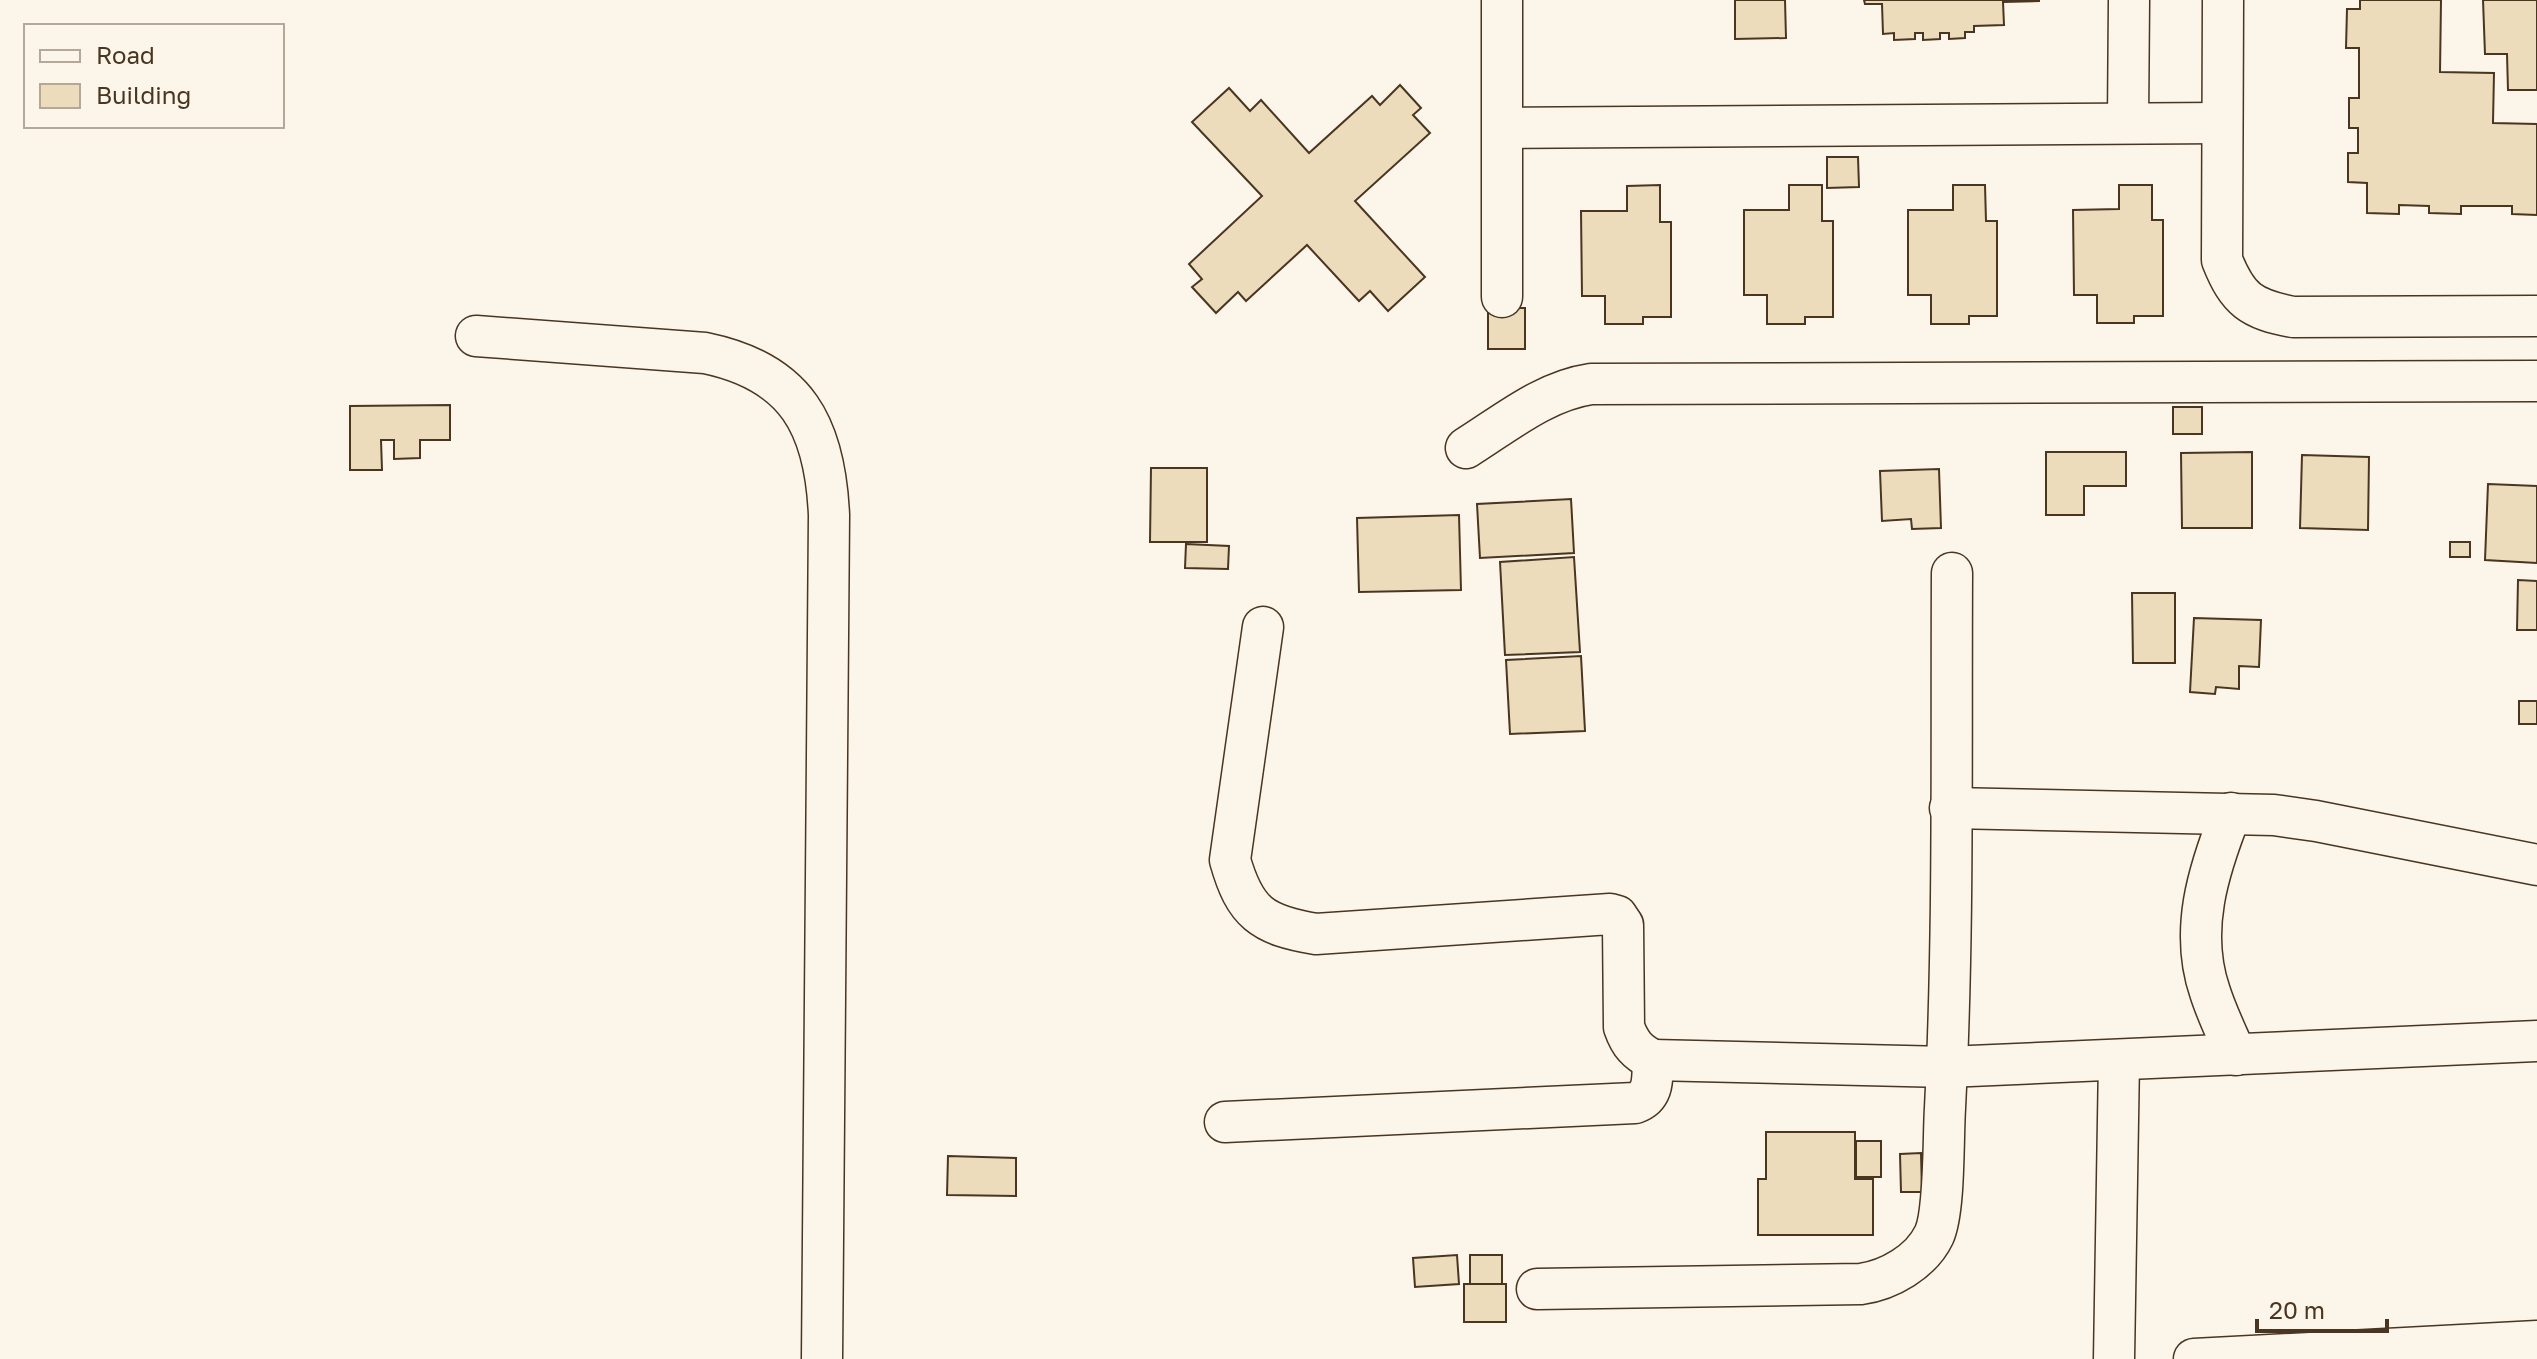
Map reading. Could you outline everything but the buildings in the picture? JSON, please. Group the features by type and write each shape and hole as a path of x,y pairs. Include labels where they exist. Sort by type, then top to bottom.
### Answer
{"street":[{"path":"1502,0 1502,297"},
{"path":"2128,122 2129,0"},
{"path":"2223,0 2222,260 2232,284 2247,300 2268,312 2293,317 2537,316"},
{"path":"1503,128 2222,123"},
{"path":"476,336 705,353 733,358 781,385 814,430 828,487 829,515 822,1359"},
{"path":"1466,448 1551,394 1568,387 1591,384 2537,381"},
{"path":"1537,1289 1843,1286 1871,1282 1899,1270 1926,1247 1937,1226 1947,1067 1952,573"},
{"path":"1263,627 1230,860 1238,887 1252,909 1280,928 1316,934 1610,914 1617,916 1623,925 1624,1027 1638,1053 1653,1060 1947,1067 2537,1041"},
{"path":"1950,808 2231,813 2316,821 2537,865"},
{"path":"2231,813 2210,867 2200,932 2209,992 2236,1055"},
{"path":"1225,1122 1635,1103 1643,1101 1652,1089 1653,1060"},
{"path":"2114,1359 2119,1060"},
{"path":"2194,1359 2537,1341"}]}
